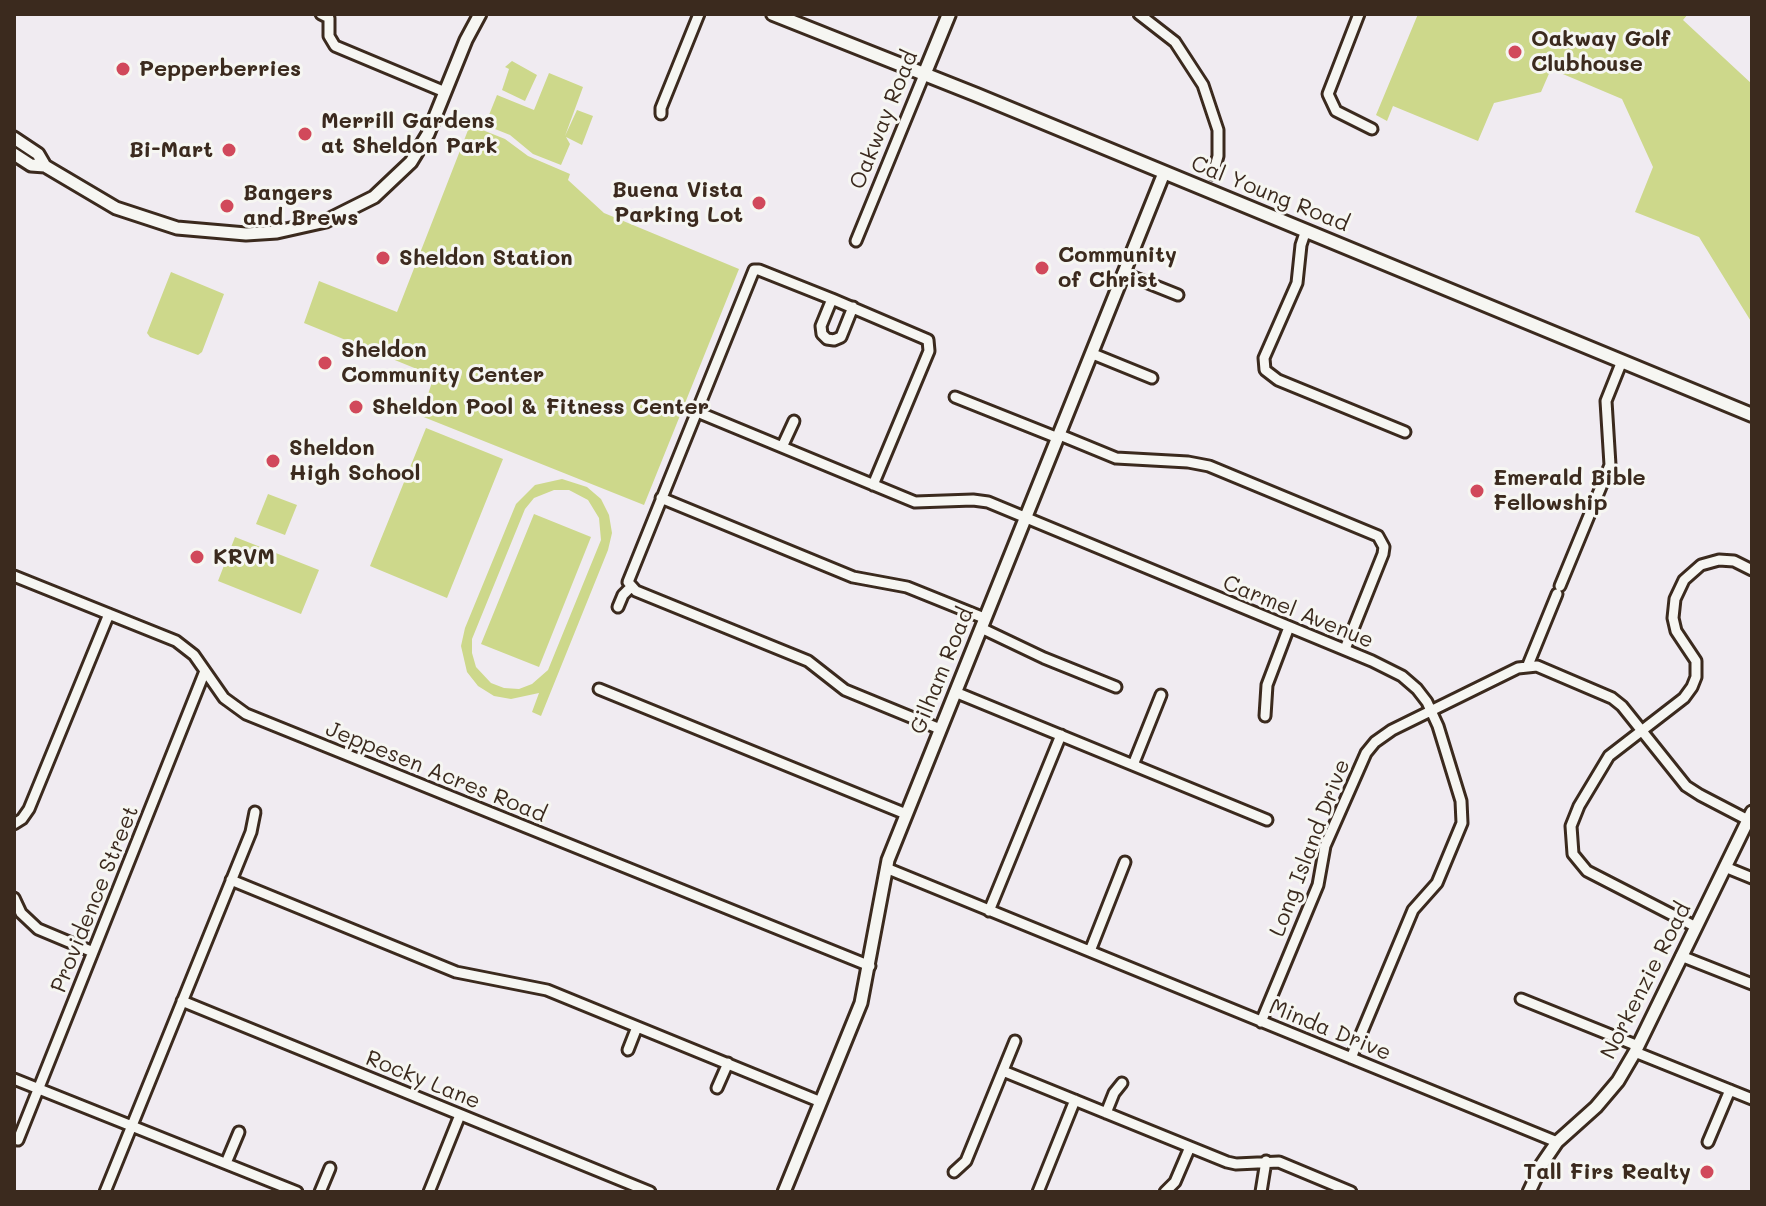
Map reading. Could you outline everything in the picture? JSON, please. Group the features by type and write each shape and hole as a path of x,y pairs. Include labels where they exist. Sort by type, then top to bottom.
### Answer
{"main road":[{"name":"Cal Young Road","path":"773,14 1752,415"},
{"name":"Oakway Road","path":"924,75 949,14"}],"street":[{"path":"321,14 329,18 329,36 335,46 445,92"},
{"path":"661,114 699,14"},
{"path":"1139,14 1175,42 1203,85 1218,130 1218,156 1213,174"},
{"path":"1359,14 1328,94 1336,111 1372,129"},
{"path":"14,154 31,165 45,166 116,208 158,223 194,231 234,234 292,229 326,221 351,211 389,185 421,147 478,16"},
{"name":"Oakway Road","path":"856,241 924,75"},
{"path":"14,138 38,154 45,166"},
{"name":"Gilham Road","path":"784,1192 861,1003 886,868 906,814 1164,173"},
{"path":"1306,230 1301,245 1297,283 1264,358 1265,370 1278,380 1405,432"},
{"path":"873,485 929,351 929,342 923,335 759,270 753,271 628,577 633,589 808,661 843,689 940,729"},
{"path":"1123,273 1178,295"},
{"path":"832,299 821,326 822,334 827,339 841,337 853,307"},
{"path":"1093,354 1152,378"},
{"path":"1622,361 1607,397 1610,465 1528,665 1606,695 1622,706 1686,786 1750,816"},
{"path":"955,397 1116,458 1209,466 1374,534 1383,543 1383,554 1345,649"},
{"name":"Carmel Avenue","path":"695,411 918,503 983,501 1345,649 1402,676 1417,689 1432,711 1461,801 1462,823 1437,883 1413,910 1351,1058"},
{"path":"782,447 794,421"},
{"path":"661,498 853,577 907,587 983,623 1044,658 1116,687"},
{"path":"1696,927 1587,871 1571,847 1573,820 1600,769 1613,752 1684,698 1694,683 1696,661 1676,631 1673,618 1675,599 1684,580 1701,565 1719,560 1734,561 1752,570"},
{"name":"Jeppesen Acres Road","path":"14,576 179,643 194,655 224,698 246,714 870,966"},
{"path":"618,607 623,595 633,589"},
{"path":"14,824 29,809 109,614"},
{"path":"1265,716 1267,685 1289,627"},
{"name":"Long Island Drive","path":"1261,1022 1318,885 1325,846 1362,759 1370,748 1386,733 1528,665"},
{"name":"Providence Street","path":"18,1140 205,671"},
{"path":"599,689 906,814"},
{"path":"955,692 1267,820"},
{"path":"1133,765 1161,695"},
{"path":"989,911 1061,735"},
{"path":"105,1192 251,832 255,812"},
{"name":"Norkenzie Road","path":"1534,1190 1542,1164 1557,1142 1606,1096 1637,1049 1750,816"},
{"path":"1090,951 1125,862"},
{"path":"1725,867 1752,878"},
{"name":"Minda Drive","path":"886,868 1557,1142"},
{"path":"231,880 451,970 478,978 541,988 821,1102"},
{"path":"14,898 21,913 38,929 93,952"},
{"path":"1681,956 1752,984"},
{"path":"1521,999 1752,1099"},
{"name":"Rocky Lane","path":"182,1001 650,1192"},
{"path":"628,1050 637,1027"},
{"path":"954,1172 965,1164 1015,1041"},
{"path":"717,1088 728,1063"},
{"path":"1003,1071 1232,1163 1279,1162 1351,1192"},
{"path":"14,1079 297,1192"},
{"path":"1106,1113 1122,1083"},
{"path":"1708,1142 1730,1090"},
{"path":"1038,1192 1075,1100"},
{"path":"429,1192 460,1115"},
{"path":"226,1163 239,1132"},
{"path":"1165,1192 1175,1182 1190,1147"},
{"path":"1261,1192 1266,1161"},
{"path":"320,1192 330,1168"}],"green space":[{"path":"1418,14 1688,14 1683,20 1752,84 1752,323 1699,237 1635,212 1653,167 1622,99 1551,69 1541,92 1494,103 1478,141 1393,106 1387,121 1376,115"},
{"path":"512,61 537,75 525,101 502,90 509,69 505,67"},
{"path":"549,73 583,87 565,136 577,110 593,116 582,145 566,137 570,144 561,165 533,154 510,135 485,125 497,95 534,110"},
{"path":"470,125 505,139 528,156 570,174 568,180 604,213 739,269 644,505 421,416 434,376 304,323 319,281 397,312"},
{"path":"171,272 224,294 202,352 198,355 150,337 147,333"},
{"path":"426,428 503,459 447,598 370,566"},
{"path":"562,479 587,487 601,499 609,515 612,533 608,550 541,716 532,712 539,693 511,699 494,696 478,686 467,672 461,646 465,628 516,504 535,485","holes":["554,490 569,490 588,500 599,518 601,540 548,670 532,684 519,689 504,688 491,683 476,667 472,639 525,509 534,498"]},
{"path":"268,494 297,505 285,535 256,524"},
{"path":"534,514 591,537 539,667 481,644"},
{"path":"235,537 319,570 301,614 218,581"}],"place":[{"name":"Oakway Golf Clubhouse","path":"1515,52"},
{"name":"Pepperberries","path":"123,69"},
{"name":"Merrill Gardens at Sheldon Park","path":"305,134"},
{"name":"Bi-Mart","path":"229,150"},
{"name":"Buena Vista Parking Lot","path":"759,203"},
{"name":"Bangers and Brews","path":"227,206"},
{"name":"Sheldon Station","path":"383,258"},
{"name":"Community of Christ","path":"1042,268"},
{"name":"Sheldon Community Center","path":"325,363"},
{"name":"Sheldon Pool & Fitness Center","path":"356,407"},
{"name":"Sheldon High School","path":"273,461"},
{"name":"Emerald Bible Fellowship","path":"1477,491"},
{"name":"KRVM","path":"197,557"},
{"name":"Tall Firs Realty","path":"1707,1172"}]}
